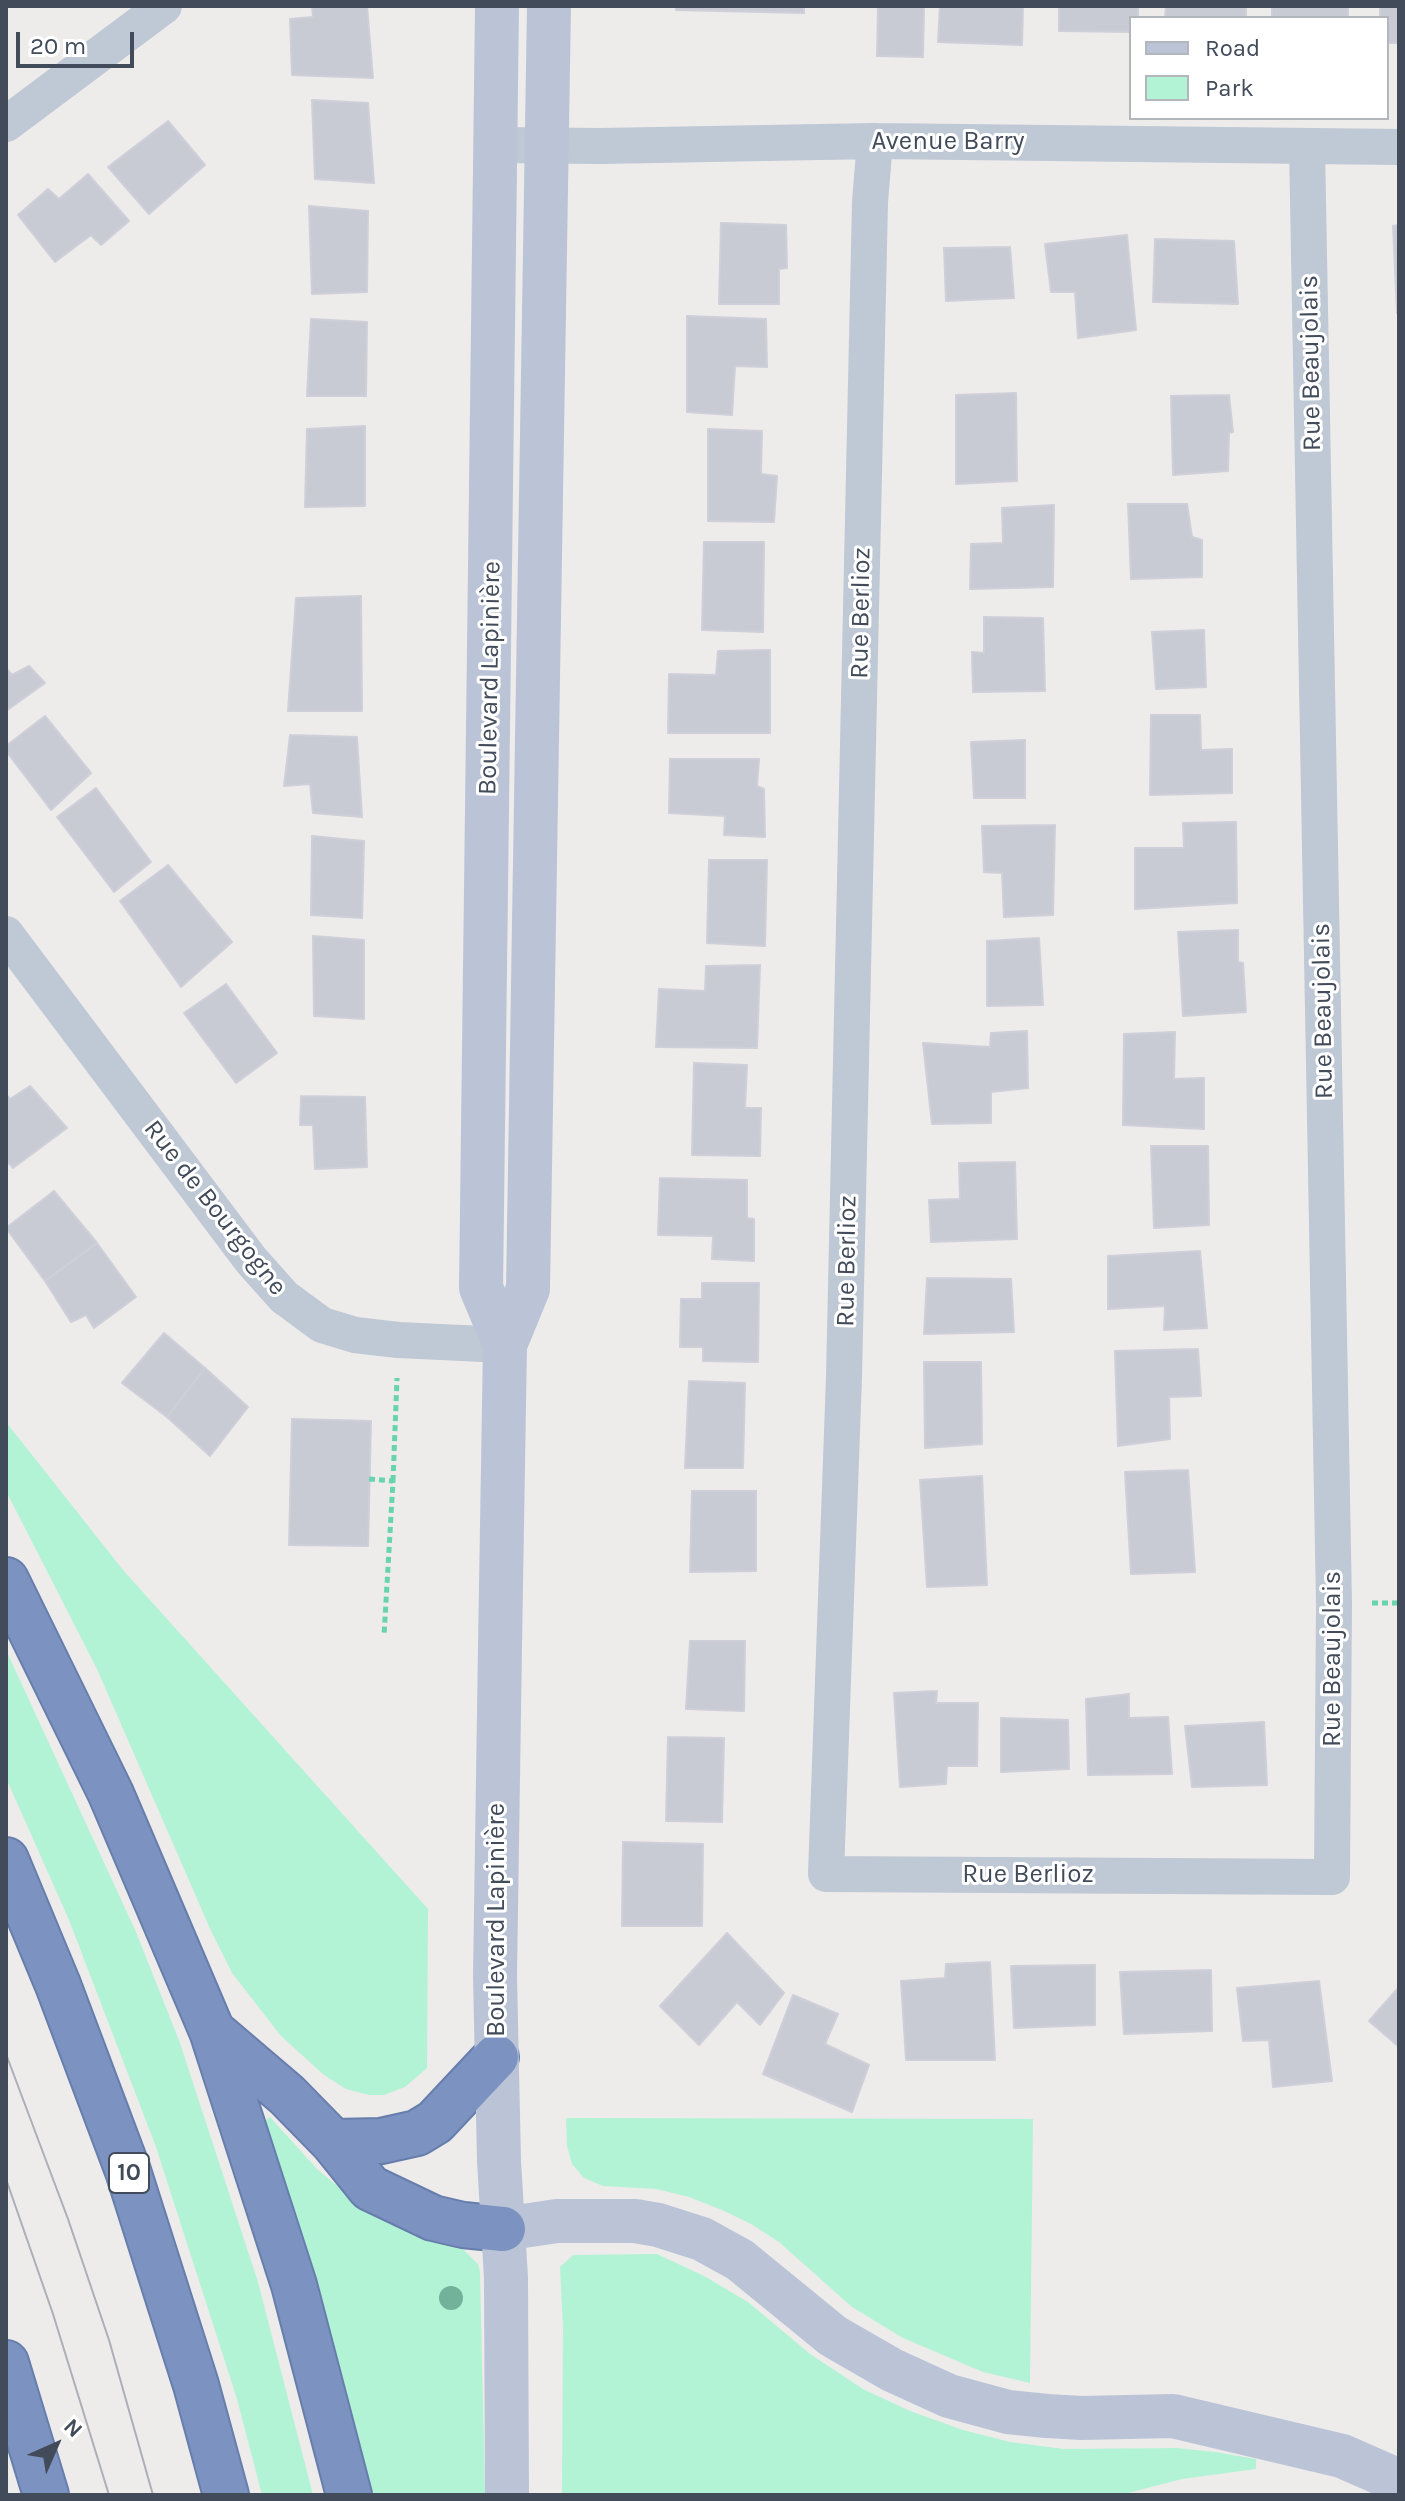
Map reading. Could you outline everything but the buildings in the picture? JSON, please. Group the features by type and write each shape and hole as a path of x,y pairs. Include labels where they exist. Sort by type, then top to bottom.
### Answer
{"highway":[{"path":"6,1580 111,1794 212,2031 294,2285 349,2495"},
{"name":"10","path":"6,1860 58,1985 128,2171 196,2385 226,2495"},
{"path":"212,2031 287,2095 333,2142 370,2188 433,2218 503,2229"},
{"path":"333,2142 381,2141 417,2133 435,2122 496,2057"},
{"path":"6,2363 46,2495"}],"main road":[{"name":"Boulevard Lapinière","path":"497,6 481,1288 505,1345"},
{"name":"Boulevard Lapinière","path":"507,2495 506,2278 495,1976 505,1345 528,1289 549,6"},
{"path":"503,2229 557,2221 604,2220 635,2221 669,2228 702,2239 740,2260 833,2336 922,2385 949,2396 1008,2412 1047,2416 1173,2416 1342,2456 1399,2481"}],"street":[{"path":"6,124 164,6"},
{"name":"Avenue Barry","path":"497,145 875,141 1399,147"},
{"name":"Rue Berlioz","path":"875,141 870,202 844,1377 826,1874 1332,1877"},
{"name":"Rue Beaujolais","path":"1307,146 1334,1603 1332,1877"},
{"name":"Rue de Bourgogne","path":"6,934 268,1281 284,1297 322,1325 355,1335 505,1345"}],"path":[{"path":"384,1636 398,1340"},
{"path":"369,1479 393,1481"},
{"path":"1368,1603 1399,1603"}],"green space":[{"path":"6,1422 123,1570 428,1909 427,2068 405,2087 384,2095 369,2095 346,2089 324,2075 281,2036 232,1973 97,1669 6,1491"},
{"path":"6,1650 136,1932 180,2043 258,2282 313,2495 262,2495 237,2399 156,2147 69,1920 6,1778"},
{"path":"270,2117 317,2169 347,2194 379,2214 464,2250 478,2264 485,2495 367,2495 262,2123"},
{"path":"566,2118 1033,2119 1030,2383 983,2372 903,2338 852,2307 779,2242 722,2210 656,2189 603,2186 584,2178 572,2164 567,2146"},
{"path":"657,2254 704,2276 748,2302 810,2354 863,2389 910,2411 963,2430 1010,2442 1064,2449 1177,2448 1215,2452 1256,2459 1256,2469 1182,2479 1120,2495 562,2495 563,2327 560,2267 573,2255"}],"tram line":[{"path":"6,2054 68,2219 109,2340 153,2495"},
{"path":"6,2179 53,2314 109,2495"}]}
